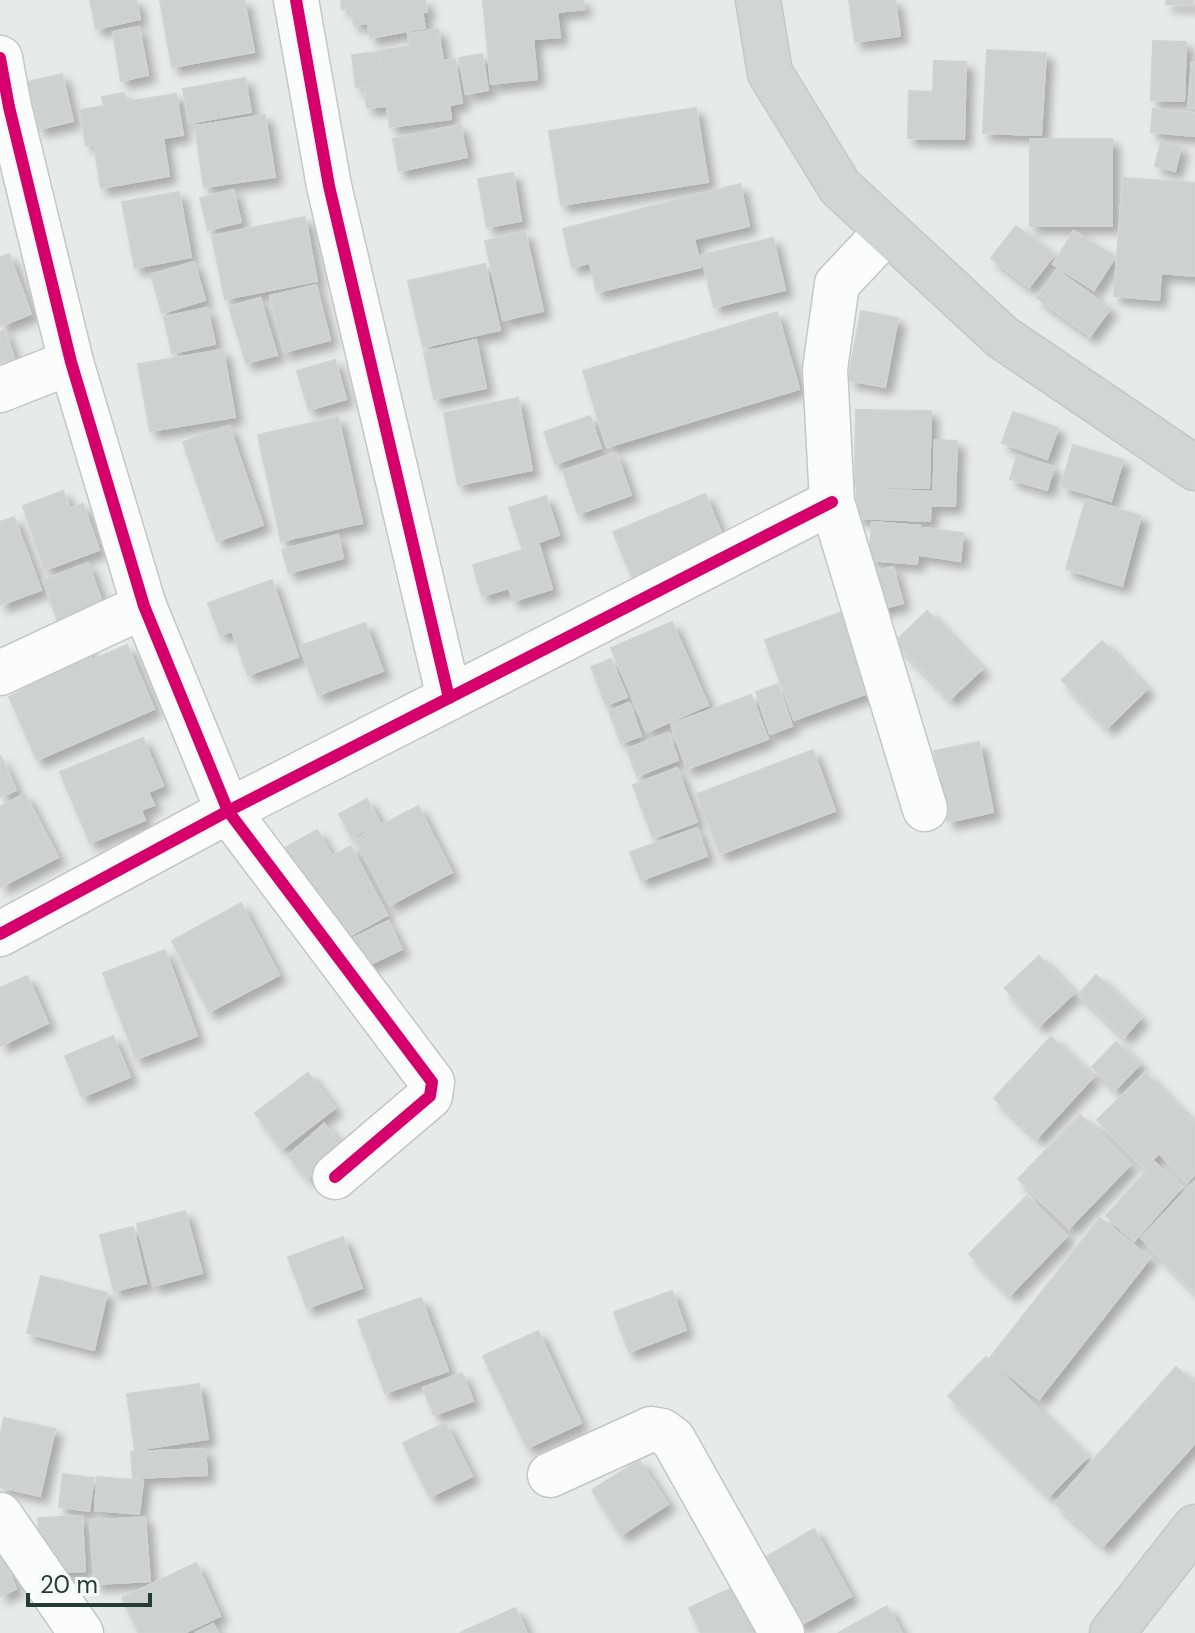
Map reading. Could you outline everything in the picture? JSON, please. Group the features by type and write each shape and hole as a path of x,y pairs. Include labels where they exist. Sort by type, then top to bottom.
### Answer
{"main road":[{"path":"758,0 770,73 840,187 1002,337 1195,468"},
{"path":"1112,1633 1195,1527"}],"street":[{"path":"296,0 329,186 449,698"},
{"path":"0,58 6,122 71,362 144,606 228,811 432,1082 430,1096 335,1177"},
{"path":"887,231 837,284 825,369 832,502 925,809"},
{"path":"0,390 71,362"},
{"path":"0,934 228,811 832,502"},
{"path":"0,673 144,606"},
{"path":"550,1475 651,1429 662,1431 673,1439 782,1633"},
{"path":"0,1515 81,1633"}],"building":[{"path":"90,0 136,0 140,19 96,29"},
{"path":"160,0 244,0 254,52 172,67"},
{"path":"341,0 425,0 427,12 422,12 425,28 370,38 368,23 354,25 350,7 342,9"},
{"path":"483,0 583,0 584,9 557,12 560,37 533,39 537,79 491,84"},
{"path":"849,0 895,0 900,36 855,42"},
{"path":"1166,0 1193,0 1193,5 1166,4"},
{"path":"139,27 148,75 121,81 113,32"},
{"path":"438,29 443,61 455,59 462,103 449,105 451,119 390,127 379,51 410,46 408,34"},
{"path":"1153,41 1186,42 1184,101 1151,100"},
{"path":"987,50 1046,53 1041,135 983,133"},
{"path":"377,52 382,84 356,87 352,55"},
{"path":"482,54 488,90 466,94 459,58"},
{"path":"934,61 966,62 964,139 908,138 909,91 933,92"},
{"path":"1192,62 1195,62 1195,108 1188,107"},
{"path":"62,74 73,121 39,129 28,82"},
{"path":"245,78 251,112 189,123 183,89"},
{"path":"382,85 385,106 367,108 364,88"},
{"path":"124,93 126,102 176,94 183,135 163,138 169,176 101,188 94,144 86,145 80,110 104,106 102,97"},
{"path":"696,108 708,182 561,205 549,131"},
{"path":"1153,109 1195,114 1194,136 1151,132"},
{"path":"265,115 275,177 204,187 195,126"},
{"path":"460,125 467,157 399,171 393,139"},
{"path":"1030,139 1112,139 1112,226 1030,226"},
{"path":"1161,142 1181,147 1175,171 1155,166"},
{"path":"513,173 521,221 487,227 478,179"},
{"path":"1123,178 1195,183 1195,276 1161,273 1159,300 1114,296"},
{"path":"740,184 749,226 694,239 701,267 597,292 590,263 572,267 563,229"},
{"path":"233,190 241,222 208,230 200,198"},
{"path":"179,192 191,257 135,268 122,202"},
{"path":"305,217 317,281 225,299 212,236"},
{"path":"1016,226 1054,255 1029,287 991,258"},
{"path":"1074,231 1115,257 1094,290 1053,264"},
{"path":"525,232 543,311 503,320 485,241"},
{"path":"773,238 785,290 714,307 701,255"},
{"path":"9,254 31,314 0,326 0,257"},
{"path":"194,262 205,300 162,313 151,275"},
{"path":"485,264 500,330 423,347 408,281"},
{"path":"1057,270 1110,309 1090,336 1037,298"},
{"path":"316,285 330,340 284,352 270,296"},
{"path":"260,298 277,355 246,363 229,307"},
{"path":"207,308 215,344 172,353 164,317"},
{"path":"861,311 898,318 885,387 848,380"},
{"path":"777,312 799,389 607,447 583,371"},
{"path":"4,330 14,358 0,363 0,332"},
{"path":"476,340 486,388 434,399 424,352"},
{"path":"223,350 235,417 150,431 138,364"},
{"path":"335,360 346,399 309,410 297,371"},
{"path":"518,398 532,470 458,485 444,413"},
{"path":"856,410 931,411 929,488 855,486"},
{"path":"1013,412 1058,428 1047,459 1002,443"},
{"path":"590,416 601,448 555,464 544,432"},
{"path":"338,417 362,523 281,541 258,435"},
{"path":"229,426 263,525 217,541 183,442"},
{"path":"935,440 957,441 955,506 933,506"},
{"path":"1073,445 1123,460 1111,501 1061,486"},
{"path":"616,453 631,495 578,514 563,471"},
{"path":"1017,456 1054,467 1047,490 1010,479"},
{"path":"857,488 931,492 930,521 856,518"},
{"path":"63,491 70,508 83,504 99,550 45,570 23,506"},
{"path":"705,494 724,540 632,577 613,532"},
{"path":"546,496 559,535 522,548 509,508"},
{"path":"1086,499 1141,516 1122,586 1066,569"},
{"path":"14,517 41,590 0,605 0,522"},
{"path":"872,522 920,526 917,564 869,560"},
{"path":"923,528 963,533 960,561 920,555"},
{"path":"338,535 343,558 289,573 282,550"},
{"path":"539,545 552,589 513,601 509,588 482,596 473,565"},
{"path":"88,563 104,608 59,624 43,580"},
{"path":"893,567 903,603 877,610 867,574"},
{"path":"272,580 298,657 248,675 232,631 220,635 208,603"},
{"path":"927,611 982,669 950,699 895,642"},
{"path":"842,612 871,692 794,720 765,640"},
{"path":"672,622 708,705 647,732 611,648"},
{"path":"365,623 383,671 318,695 300,646"},
{"path":"1102,641 1147,689 1107,728 1062,680"},
{"path":"84,642 92,660 127,645 154,709 37,760 9,697 25,689 17,672"},
{"path":"611,659 627,697 606,705 591,667"},
{"path":"778,684 792,726 770,734 756,692"},
{"path":"751,695 768,739 687,769 671,724"},
{"path":"629,703 641,736 621,743 609,711"},
{"path":"668,733 678,760 637,776 627,749"},
{"path":"143,738 163,786 148,792 154,805 141,810 145,820 90,843 60,772"},
{"path":"979,742 993,812 948,822 934,751"},
{"path":"813,750 835,811 720,854 697,794"},
{"path":"0,755 16,790 0,797"},
{"path":"677,768 697,822 653,838 633,785"},
{"path":"25,794 58,857 0,887 0,807"},
{"path":"367,799 380,823 351,837 339,814"},
{"path":"418,806 452,872 390,905 355,839"},
{"path":"697,828 707,856 641,880 630,852"},
{"path":"317,830 332,856 351,846 387,915 337,943 285,848"},
{"path":"241,903 279,975 209,1012 172,941"},
{"path":"388,921 402,949 358,970 345,942"},
{"path":"165,950 197,1036 136,1059 103,973"},
{"path":"1039,956 1074,993 1039,1026 1005,988"},
{"path":"1096,975 1141,1018 1124,1037 1079,994"},
{"path":"27,976 48,1023 0,1046 0,988"},
{"path":"113,1036 130,1077 82,1097 65,1056"},
{"path":"1051,1037 1093,1077 1037,1138 994,1098"},
{"path":"1116,1042 1140,1064 1115,1090 1092,1067"},
{"path":"308,1073 335,1108 282,1149 255,1113"},
{"path":"1145,1073 1195,1125 1195,1174 1187,1182 1159,1153 1144,1168 1097,1120"},
{"path":"1080,1115 1130,1165 1069,1228 1018,1179"},
{"path":"324,1124 343,1146 308,1178 288,1156"},
{"path":"1154,1162 1182,1187 1134,1241 1106,1216"},
{"path":"1195,1181 1195,1292 1141,1238"},
{"path":"1027,1196 1067,1236 1010,1295 969,1254"},
{"path":"185,1211 202,1273 153,1286 137,1224"},
{"path":"1100,1218 1150,1258 1039,1399 989,1359"},
{"path":"133,1227 146,1283 114,1291 100,1235"},
{"path":"343,1237 362,1288 307,1308 288,1257"},
{"path":"41,1276 107,1293 94,1350 27,1333"},
{"path":"672,1291 686,1330 629,1352 614,1312"},
{"path":"421,1298 448,1371 385,1393 358,1320"},
{"path":"538,1331 581,1423 527,1448 483,1356"},
{"path":"986,1357 1087,1457 1049,1496 948,1396"},
{"path":"1176,1367 1195,1383 1195,1443 1103,1546 1055,1503"},
{"path":"462,1373 473,1401 434,1415 423,1388"},
{"path":"199,1384 208,1439 135,1450 127,1394"},
{"path":"4,1418 55,1429 40,1496 0,1487 0,1438"},
{"path":"445,1423 472,1476 430,1497 403,1443"},
{"path":"205,1449 207,1475 133,1478 131,1452"},
{"path":"639,1460 668,1504 621,1535 592,1490"},
{"path":"63,1474 94,1478 89,1511 59,1507"},
{"path":"97,1477 143,1481 139,1514 95,1510"},
{"path":"82,1516 85,1571 41,1573 38,1518"},
{"path":"145,1517 150,1581 95,1584 90,1521"},
{"path":"814,1529 851,1596 799,1626 761,1560"},
{"path":"0,1546 16,1589 0,1596"},
{"path":"196,1563 220,1616 184,1633 139,1633 122,1598"},
{"path":"738,1585 760,1633 701,1633 689,1608"},
{"path":"887,1606 902,1633 838,1633"},
{"path":"515,1608 527,1633 460,1633"},
{"path":"213,1624 218,1633 195,1633"}],"cycle path":[{"path":"296,0 329,186 449,698"},
{"path":"0,58 71,362 144,606 228,811 432,1082 430,1096 335,1177"},
{"path":"0,934 228,811 832,502"}]}
